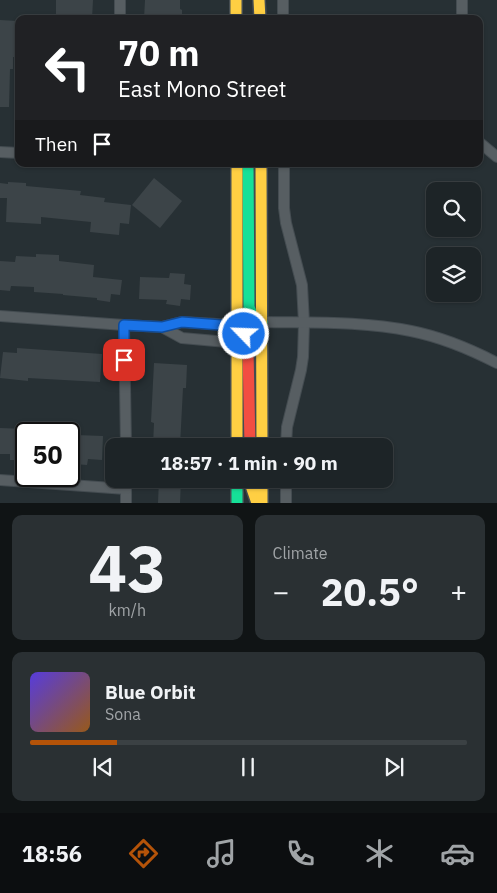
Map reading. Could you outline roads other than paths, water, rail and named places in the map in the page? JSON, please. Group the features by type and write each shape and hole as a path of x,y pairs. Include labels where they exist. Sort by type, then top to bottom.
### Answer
{"main road":[{"path":"236,0 236,15"},
{"path":"260,0 260,15"},
{"path":"237,167 237,438"},
{"path":"248,167 249,307 255,319 262,322"},
{"path":"261,167 262,438"},
{"path":"237,327 244,334 247,341 250,438"},
{"path":"237,488 237,503"},
{"path":"252,488 257,503"},
{"path":"262,488 262,503"}],"street":[{"path":"120,0 120,15"},
{"path":"283,0 283,15"},
{"path":"462,0 462,15"},
{"path":"483,145 497,157"},
{"path":"0,152 15,153"},
{"path":"284,167 284,208 302,285 304,323 303,357 287,427 286,438"},
{"path":"0,316 162,327 182,322 237,327"},
{"path":"262,322 384,326 413,331 460,346 497,363"},
{"path":"124,325 126,438"},
{"path":"162,327 182,338 227,342 237,346"},
{"path":"0,480 105,483"},
{"path":"126,488 126,503"},
{"path":"286,488 286,503"}]}
